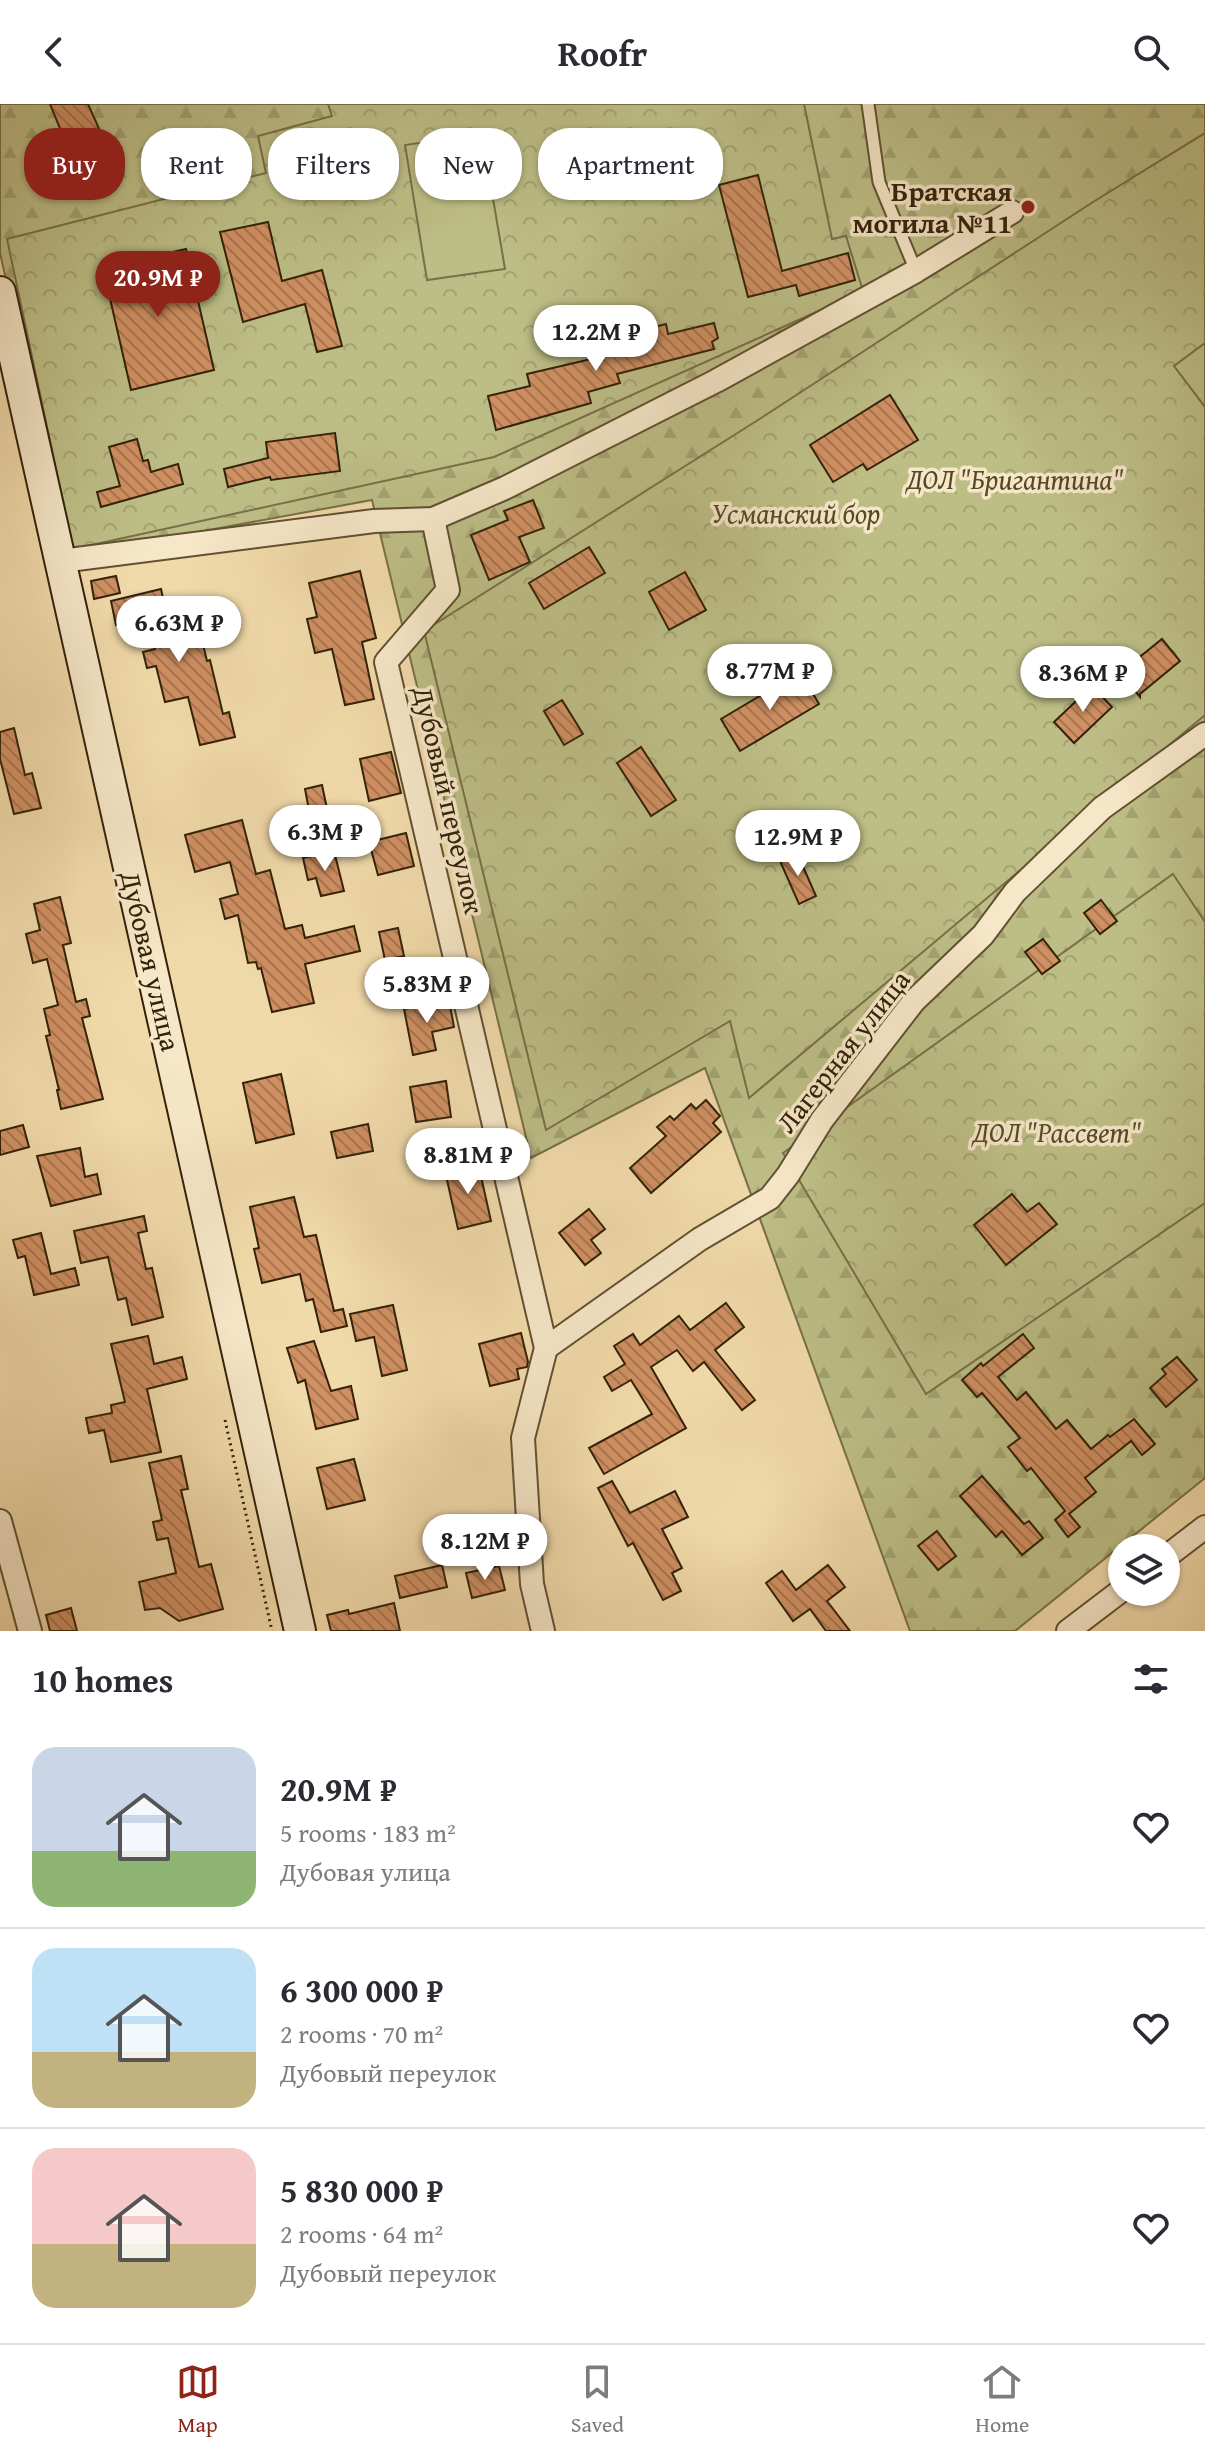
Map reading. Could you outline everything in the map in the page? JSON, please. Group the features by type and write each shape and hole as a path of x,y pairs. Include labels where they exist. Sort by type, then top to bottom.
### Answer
{"street":[{"path":"61,561 374,521 433,519 505,488 716,381 916,271 1012,212"},
{"name":"Дубовая улица","path":"0,292 300,1631"},
{"name":"Дубовый переулок","path":"433,519 448,590 386,662 546,1348 523,1438 532,1584 543,1631"},
{"name":"Лагерная улица","path":"546,1348 700,1239 770,1198 822,1120 914,1001 983,935 1015,892 1102,808 1205,734"},
{"path":"0,1521 30,1631"},
{"path":"1180,1546 1205,1527"},
{"path":"1068,1631 1108,1601"}],"lane":[{"path":"868,104 879,182 916,271"}],"green space":[{"name":"Усманский бор","path":"0,104 1205,104 1205,1478 1135,1534 1108,1534 1108,1556 1015,1631 910,1631 705,1068 531,1158 372,500 68,556 0,253"},
{"path":"328,104 804,104 832,239 846,236 863,291 494,457 73,549 7,239 160,200 252,200 252,177 266,173 258,136 268,133 268,200 399,200 399,128 288,128 332,116"},
{"name":"ДОЛ \"Бригантина\"","path":"1205,133 1205,715 749,1098 730,1021 546,1130 424,631"},
{"path":"415,144 415,200 493,200 505,269 427,280 405,145"},
{"path":"1205,343 1205,407 1174,366"},
{"name":"ДОЛ \"Рассвет\"","path":"1173,874 1205,922 1205,1203 926,1394 783,1153"}],"building":[{"path":"50,104 88,104 99,128 60,128"},
{"path":"758,175 782,271 848,253 855,280 799,296 796,285 748,297 723,200 723,184"},
{"path":"268,222 282,281 322,270 342,346 317,352 305,304 243,322 220,232"},
{"path":"186,249 214,370 131,390 103,268"},
{"path":"714,323 718,338 712,342 714,349 617,374 620,383 588,392 591,403 496,430 488,396 530,386 527,374 604,356 600,341 666,324 668,334"},
{"path":"890,395 918,440 867,470 863,464 833,482 810,445"},
{"path":"335,433 340,471 271,480 270,477 228,487 224,469 268,458 266,442"},
{"path":"137,439 143,461 148,460 151,472 178,464 183,484 101,507 97,492 120,486 109,447"},
{"path":"533,500 544,528 519,537 530,562 489,580 471,535 508,520 504,511"},
{"path":"589,547 605,573 544,609 529,583"},
{"path":"360,571 376,638 362,642 374,699 345,705 332,649 315,653 307,619 317,617 309,583"},
{"path":"685,572 706,610 669,630 649,592"},
{"path":"116,576 120,593 94,599 91,581"},
{"path":"161,589 170,630 198,623 223,714 229,712 235,737 200,745 188,697 165,702 156,666 147,668 143,652 155,649 148,618 116,625 111,601"},
{"path":"1162,639 1180,661 1140,697 1120,673"},
{"path":"800,672 819,704 740,751 721,719"},
{"path":"1092,686 1112,707 1074,743 1054,722"},
{"path":"562,700 583,734 564,745 544,711"},
{"path":"14,728 25,775 32,773 41,808 14,814 0,759 0,732"},
{"path":"641,747 676,800 651,816 617,763"},
{"path":"391,752 401,793 369,801 360,759"},
{"path":"322,785 330,823 312,826 305,789"},
{"path":"242,820 256,874 270,870 285,929 302,925 305,938 354,926 360,951 305,964 314,1003 272,1012 261,968 258,969 256,962 248,963 238,915 225,919 220,899 238,894 230,862 195,872 185,835"},
{"path":"406,833 414,866 378,875 369,842"},
{"path":"334,851 344,891 321,896 316,878 308,880 303,858"},
{"path":"797,853 816,896 799,904 780,861"},
{"path":"60,897 71,943 63,945 76,1002 86,999 90,1016 82,1018 103,1099 61,1109 46,1036 50,1035 44,1009 58,1005 47,959 33,963 26,934 40,930 34,904"},
{"path":"1101,900 1117,921 1100,934 1084,913"},
{"path":"398,928 404,956 385,960 379,932"},
{"path":"1043,939 1060,961 1042,974 1025,952"},
{"path":"449,1000 454,1027 432,1032 436,1050 413,1055 404,1009"},
{"path":"281,1074 294,1134 256,1143 243,1083"},
{"path":"446,1081 451,1117 416,1122 410,1087"},
{"path":"706,1100 720,1116 713,1123 721,1132 651,1193 630,1168 666,1136 657,1127 670,1116 674,1120 691,1104 696,1109"},
{"path":"368,1124 373,1151 337,1158 331,1132"},
{"path":"23,1125 29,1147 0,1155 0,1131"},
{"path":"80,1148 85,1177 97,1174 101,1194 51,1206 37,1156"},
{"path":"478,1163 491,1221 458,1229 445,1171"},
{"path":"1012,1194 1027,1212 1039,1203 1057,1224 1006,1265 974,1225"},
{"path":"294,1197 304,1237 316,1235 334,1311 343,1309 347,1326 321,1332 313,1299 306,1301 300,1274 262,1283 254,1249 259,1248 250,1207"},
{"path":"589,1209 605,1229 591,1240 601,1253 585,1265 559,1233"},
{"path":"144,1216 147,1231 138,1233 146,1269 152,1268 163,1317 132,1325 126,1298 118,1300 108,1257 81,1263 74,1231"},
{"path":"41,1233 51,1274 75,1268 79,1285 34,1295 25,1256 18,1258 13,1240"},
{"path":"726,1303 744,1327 715,1350 755,1400 742,1410 704,1362 693,1371 677,1350 651,1367 686,1428 604,1474 589,1448 652,1414 631,1380 612,1391 604,1377 625,1364 614,1346 633,1334 640,1345 679,1316 690,1330"},
{"path":"393,1305 407,1370 382,1376 374,1337 356,1341 350,1314"},
{"path":"521,1333 527,1367 517,1369 519,1379 490,1386 479,1344"},
{"path":"1023,1334 1034,1348 998,1377 1017,1400 1026,1392 1056,1429 1067,1420 1091,1449 1134,1419 1155,1444 1142,1455 1131,1441 1085,1478 1096,1492 1069,1514 1080,1527 1068,1537 1055,1520 1065,1511 1031,1468 1027,1471 1008,1447 1020,1438 982,1393 977,1397 962,1380"},
{"path":"148,1336 154,1364 182,1357 187,1379 147,1389 161,1452 111,1462 104,1430 89,1433 86,1418 112,1413 111,1405 125,1402 111,1344"},
{"path":"314,1341 331,1391 351,1386 358,1419 316,1429 305,1380 298,1383 287,1348"},
{"path":"1177,1357 1197,1380 1166,1407 1150,1388 1166,1374 1162,1369"},
{"path":"181,1456 188,1489 181,1490 199,1567 211,1564 223,1609 179,1621 160,1608 145,1610 139,1582 176,1573 168,1538 157,1540 153,1522 162,1520 149,1463"},
{"path":"354,1459 365,1500 327,1509 317,1468"},
{"path":"982,1476 1024,1524 1029,1521 1043,1538 1022,1555 1002,1531 996,1537 960,1496"},
{"path":"612,1481 630,1513 675,1491 688,1517 662,1529 682,1568 672,1573 681,1591 663,1600 633,1543 628,1546 598,1488"},
{"path":"937,1531 956,1556 938,1570 918,1546"},
{"path":"442,1565 447,1587 400,1598 395,1576"},
{"path":"828,1565 845,1587 827,1601 850,1631 826,1631 810,1609 793,1621 766,1583 782,1571 796,1590"},
{"path":"499,1566 505,1590 472,1598 466,1573"},
{"path":"394,1603 400,1631 331,1631 327,1615 348,1610 349,1614"},
{"path":"71,1608 77,1631 50,1631 46,1615"}],"place":[{"name":"Братская могила №11","path":"1028,207"}]}
